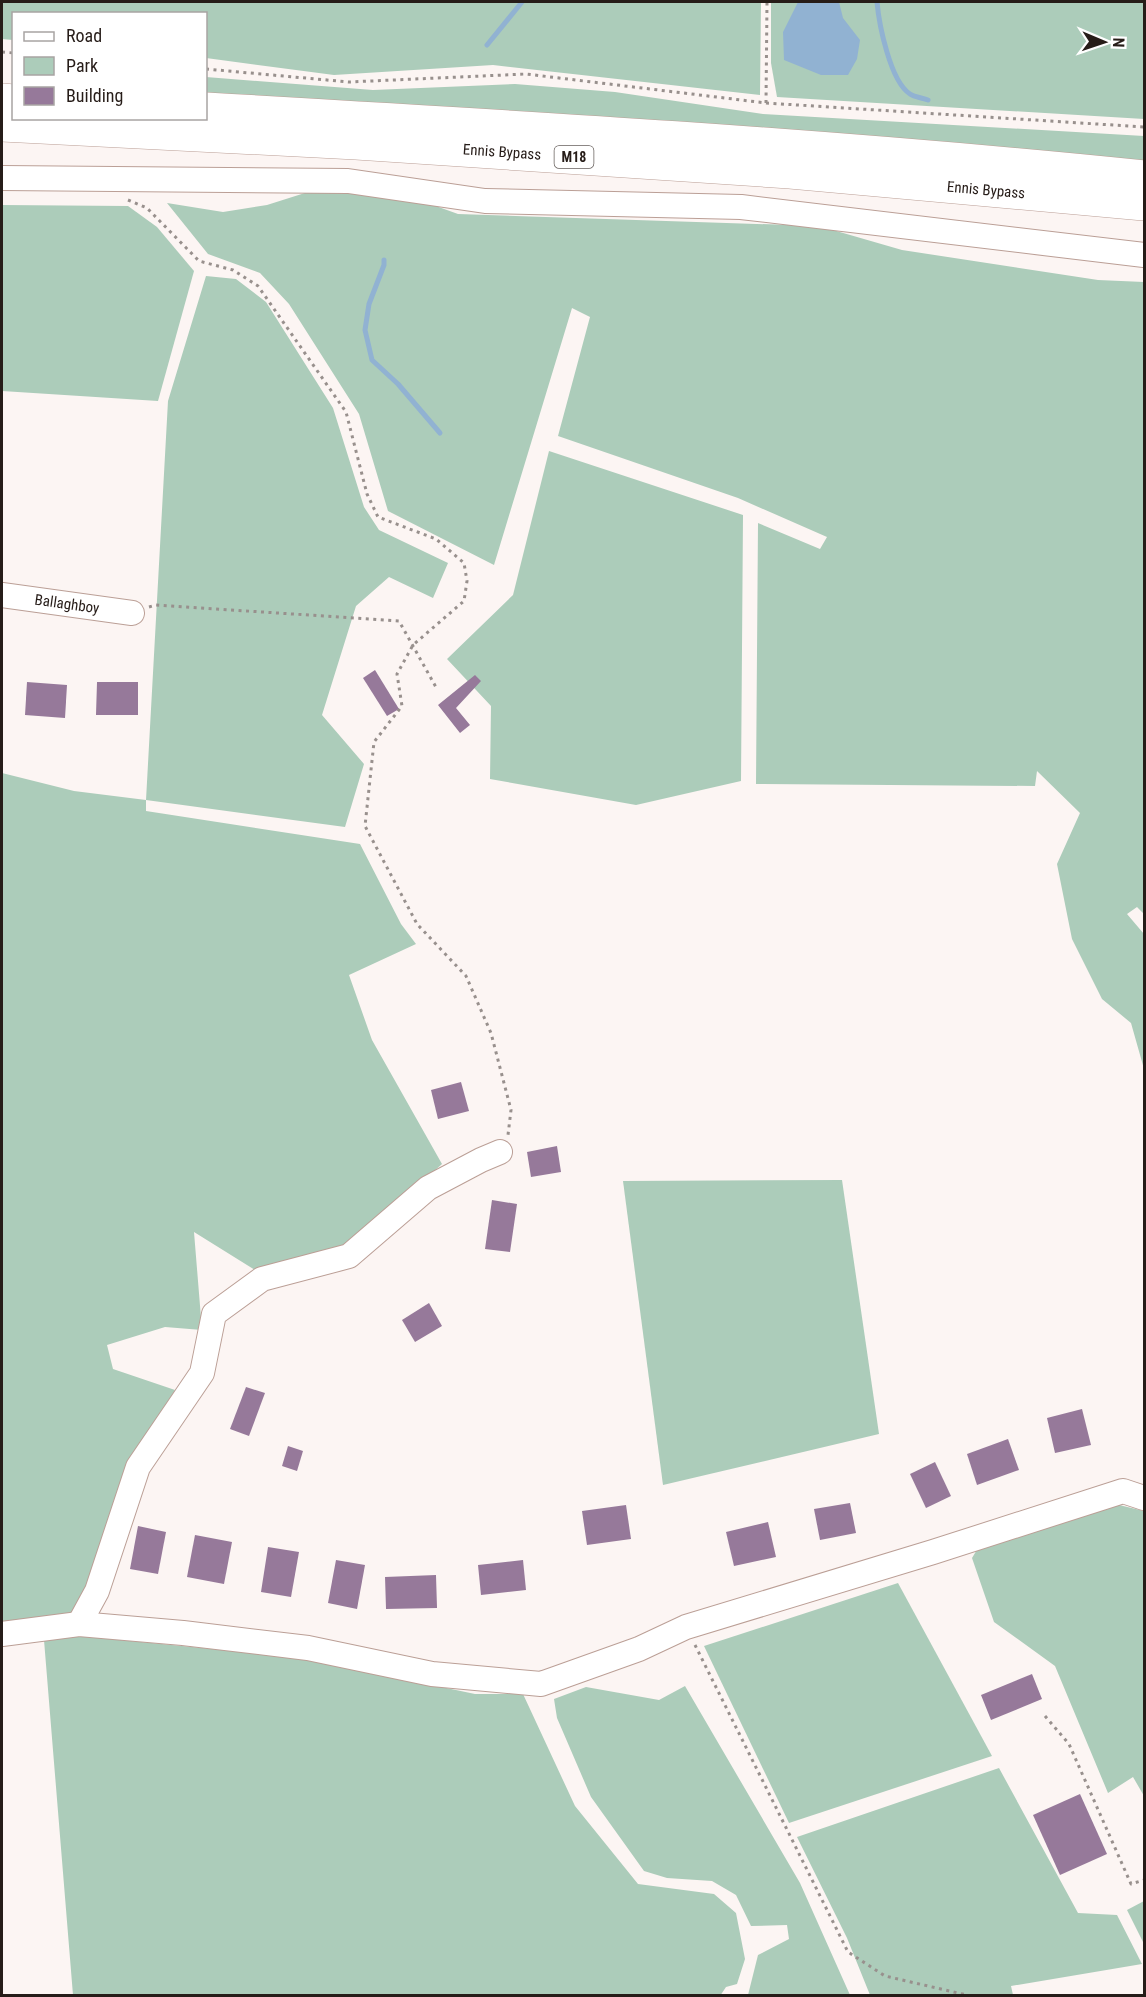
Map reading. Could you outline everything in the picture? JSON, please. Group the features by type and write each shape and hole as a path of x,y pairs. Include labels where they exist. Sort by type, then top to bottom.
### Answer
{"highway":[{"name":"Ennis Bypass","path":"207,109 674,136 992,161 1144,177"},
{"name":"Ennis Bypass","path":"2,125 356,143 790,172 1144,204"}],"street":[{"path":"2,178 348,180 485,201 741,207 1144,255"},
{"name":"Ballaghboy","path":"2,595 132,613"},
{"path":"79,1624 97,1591 138,1467 202,1373 214,1314 262,1279 349,1256 428,1188 500,1152"},
{"path":"2,1634 79,1624 296,1647 432,1674 541,1684 639,1649 686,1627 1123,1491 1144,1498"}],"path":[{"path":"766,103 767,2"},
{"path":"207,69 350,82 526,74 766,103 1144,127"},
{"path":"125,199 147,208 199,261 232,270 258,286 346,412 367,494 378,517 436,540 464,563 467,581 464,601 413,645 397,674 402,706 374,742 365,826 417,924 466,976 491,1033 511,1110 508,1138 500,1152"},
{"path":"132,613 156,605 399,621 437,689"},
{"path":"686,1627 848,1952 885,1976 971,1995"},
{"path":"1045,1716 1069,1744 1131,1884 1144,1880"}],"green space":[{"path":"2,2 761,2 760,95 493,65 334,75 207,58 207,12 12,12 12,40 2,39"},
{"path":"771,2 1144,2 1144,119 777,97 771,63"},
{"path":"207,77 373,90 515,84 615,92 763,114 1144,136 1144,180 207,102"},
{"path":"308,192 408,196 458,214 819,226 902,250 1098,280 1144,282 1144,914 1137,907 1127,914 1144,934 1144,1069 1131,1023 1102,999 1072,939 1057,864 1080,813 1037,771 1035,786 756,784 758,523 820,549 827,537 738,498 558,436 590,317 572,308 494,565 388,511 359,414 289,304 260,273 208,254 167,203 223,212 267,205"},
{"path":"2,205 128,206 157,227 194,271 158,401 2,391"},
{"path":"206,276 236,279 266,302 333,408 364,507 379,530 448,563 433,598 389,577 356,606 322,715 364,764 345,827 146,800 168,401"},
{"path":"549,451 743,515 741,781 636,805 490,779 491,706 447,659 513,595"},
{"path":"2,773 74,791 146,800 146,811 360,844 401,924 416,944 349,975 372,1040 442,1164 349,1248 255,1270 194,1232 202,1330 165,1327 107,1345 113,1369 175,1390 119,1487 90,1591 70,1617 2,1623"},
{"path":"842,1180 879,1434 663,1485 623,1181"},
{"path":"1119,1505 1144,1511 1144,1796 1133,1777 1108,1793 1055,1666 994,1622 972,1558 978,1548 1093,1509"},
{"path":"898,1583 992,1756 789,1823 704,1646"},
{"path":"80,1636 303,1658 475,1694 523,1694 575,1806 638,1884 714,1894 736,1913 745,1959 737,1984 726,1987 720,1996 73,1995 44,1640"},
{"path":"685,1686 800,1883 850,1995 748,1995 758,1955 789,1939 787,1925 751,1926 736,1895 712,1881 667,1878 644,1871 591,1797 557,1718 554,1699 586,1687 659,1700"},
{"path":"999,1768 1078,1913 1117,1915 1142,1964 1011,1986 1013,1995 870,1995 847,1938 797,1837"},
{"path":"1144,1901 1144,1944 1127,1910"}],"water":[{"path":"798,2 839,2 843,18 860,40 857,59 848,75 821,75 784,60 783,32"}],"building":[{"path":"375,670 399,709 387,716 363,678"},
{"path":"475,675 481,681 456,708 470,725 460,733 438,705"},
{"path":"27,682 67,685 65,718 25,715"},
{"path":"97,682 138,682 138,715 96,715"},
{"path":"461,1082 469,1111 438,1119 431,1090"},
{"path":"557,1146 561,1172 531,1177 527,1152"},
{"path":"492,1200 517,1204 510,1252 485,1249"},
{"path":"429,1303 442,1326 415,1342 402,1320"},
{"path":"246,1387 265,1393 249,1436 230,1429"},
{"path":"1082,1409 1091,1445 1055,1453 1047,1418"},
{"path":"1008,1439 1019,1470 977,1485 967,1454"},
{"path":"288,1446 303,1451 297,1471 282,1466"},
{"path":"935,1462 951,1496 926,1508 910,1474"},
{"path":"850,1503 856,1533 820,1540 814,1509"},
{"path":"626,1505 631,1539 587,1545 582,1511"},
{"path":"768,1522 776,1557 734,1566 726,1532"},
{"path":"138,1526 166,1532 158,1574 130,1569"},
{"path":"195,1535 232,1542 224,1584 187,1577"},
{"path":"268,1547 299,1552 291,1597 261,1592"},
{"path":"336,1560 365,1565 357,1609 328,1603"},
{"path":"523,1560 526,1590 481,1595 478,1565"},
{"path":"436,1575 437,1608 386,1609 385,1577"},
{"path":"1032,1674 1042,1699 991,1720 981,1695"},
{"path":"1080,1794 1107,1854 1060,1875 1033,1815"}],"waterway":[{"path":"487,45 522,2"},
{"path":"877,2 883,37 897,77 910,94 928,100"},
{"path":"384,260 369,304 365,330 372,360 398,384 440,433"}]}
